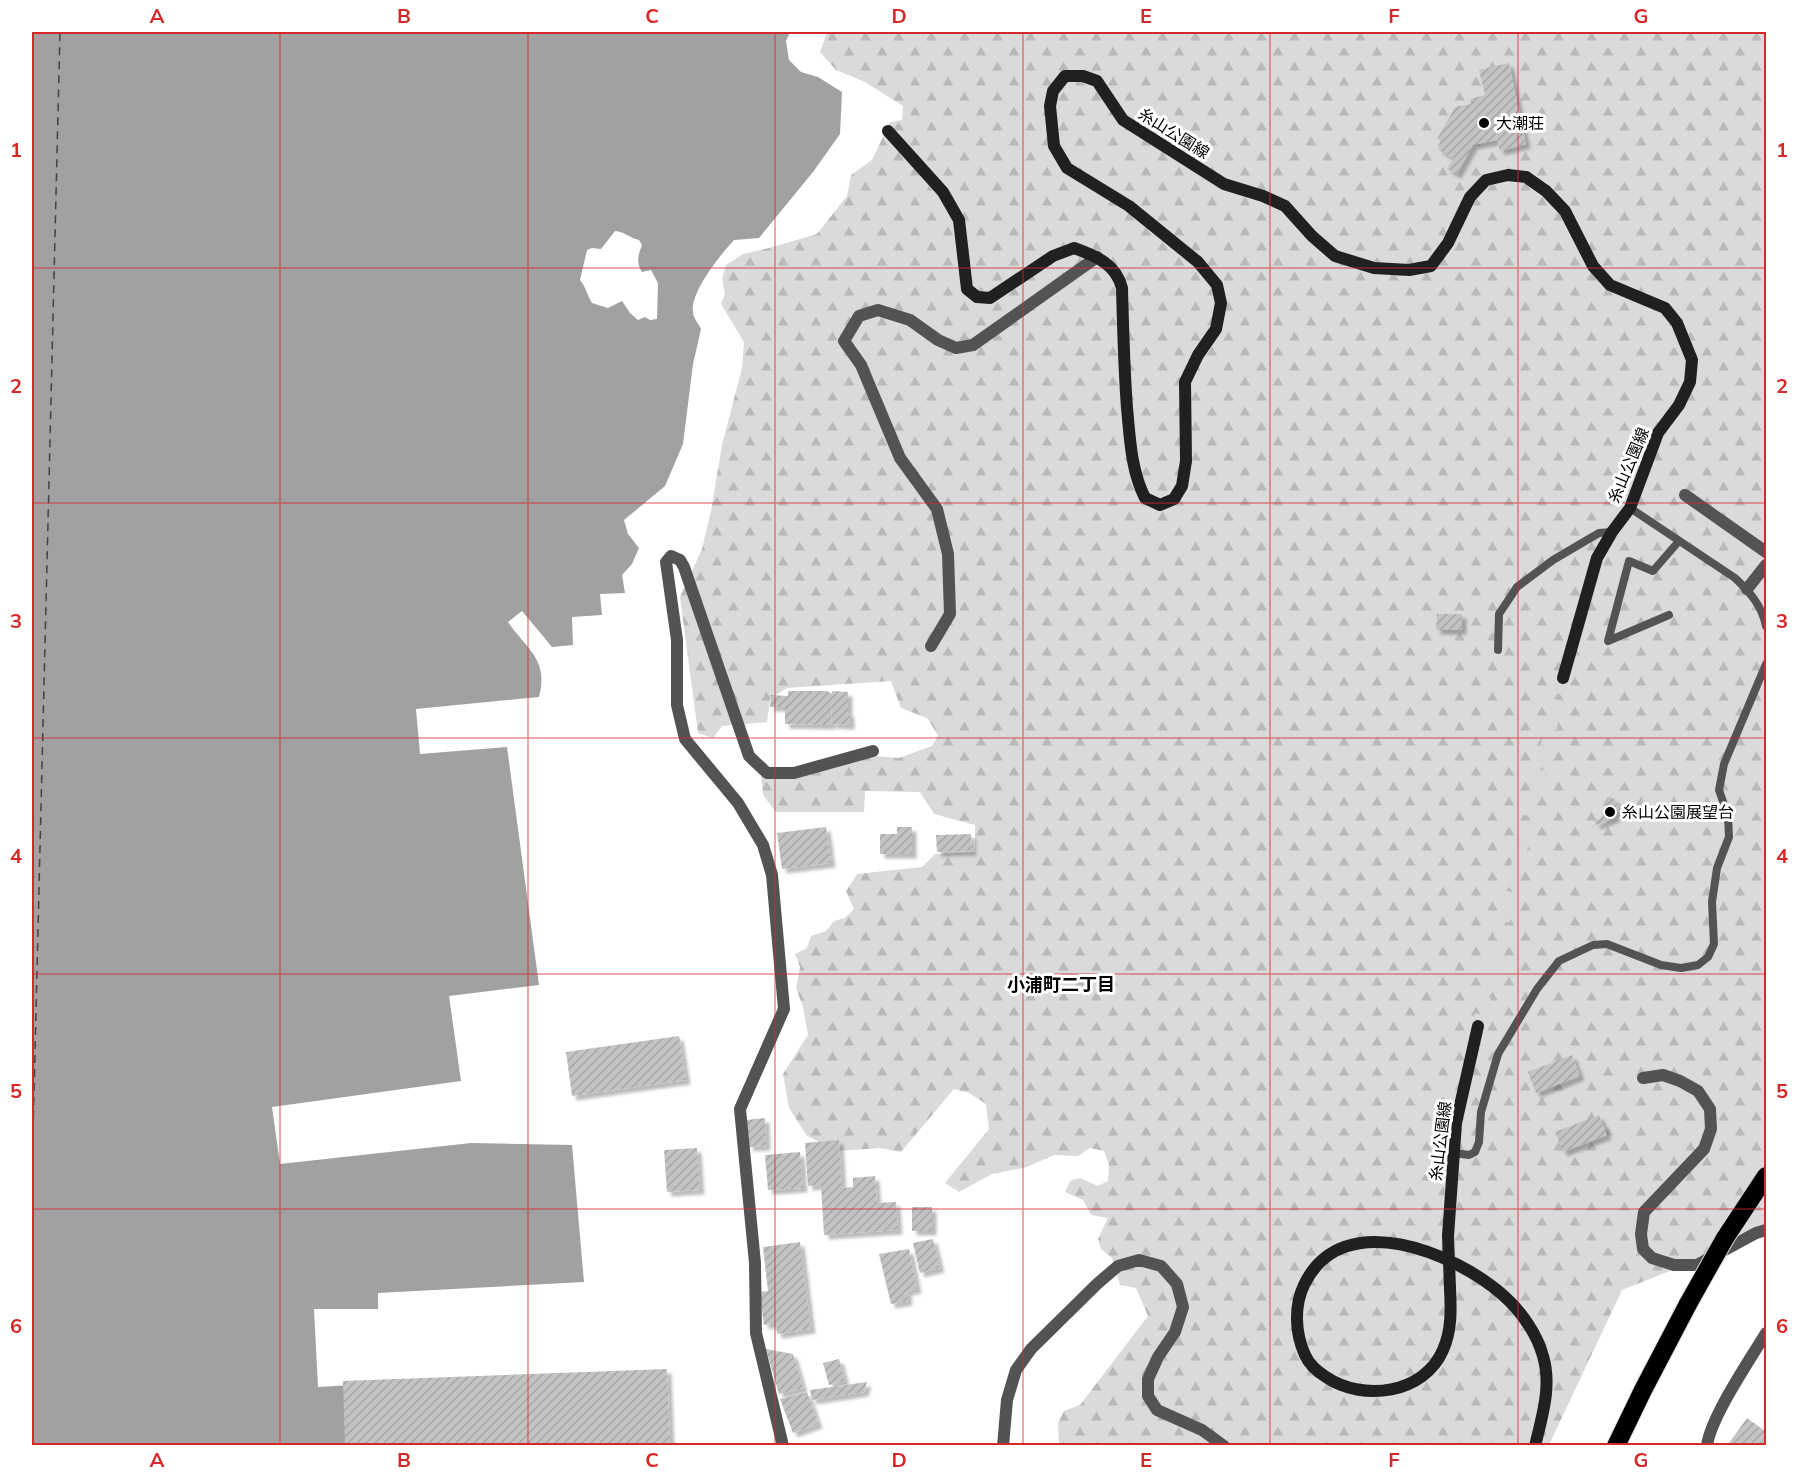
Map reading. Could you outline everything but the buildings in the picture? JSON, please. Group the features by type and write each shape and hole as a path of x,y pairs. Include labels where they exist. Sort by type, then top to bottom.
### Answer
{"highway":[{"path":"1616,1446 1643,1390 1725,1238 1767,1176"},
{"path":"1689,1304 1767,1196"}],"main road":[{"name":"糸山公園線","path":"888,131 943,192 948,201 958,220 967,289 978,297 990,298 1053,256 1074,248 1097,257 1119,275 1122,288 1124,370 1129,434 1136,480 1144,498 1160,505 1174,499 1182,486 1186,460 1185,382 1198,355 1216,329 1221,303 1217,285 1198,262 1129,206 1067,168 1054,146 1050,106 1053,91 1065,76 1083,76 1097,81 1123,120 1224,184 1263,196 1285,206 1312,236 1335,256 1374,268 1409,270 1431,266 1448,243 1470,197 1486,180 1508,175 1526,177 1546,191 1565,211 1593,266 1610,285 1665,308 1677,323 1692,360 1690,381 1679,405 1658,433 1630,508 1611,532 1597,558 1563,678"},
{"name":"糸山公園線","path":"1478,1026 1456,1123 1448,1236 1450,1287 1451,1319 1443,1350 1434,1365 1419,1378 1401,1387 1382,1392 1360,1391 1337,1385 1319,1373 1305,1356 1298,1333 1297,1312 1301,1291 1310,1273 1328,1256 1348,1245 1373,1241 1397,1242 1431,1254 1480,1278 1506,1297 1535,1336 1544,1358 1546,1400 1535,1446"}],"street":[{"path":"931,646 950,614 948,554 937,509 900,458 861,365 844,341 859,316 878,310 910,320 938,340 956,348 973,345 1097,257"},
{"path":"1685,495 1767,552"},
{"path":"783,1446 756,1333 755,1263 740,1109 784,1009 772,875 763,845 738,803 685,739 677,705 677,640 666,562 671,556 680,560 684,567 749,756 767,773 794,773 873,751"},
{"path":"1746,589 1767,565"},
{"path":"1643,1078 1663,1075 1698,1091 1710,1109 1711,1129 1704,1149 1644,1212 1641,1233 1643,1249 1652,1258 1674,1265 1697,1265 1756,1233 1767,1230"},
{"path":"1003,1446 1007,1400 1016,1370 1031,1349 1118,1266 1139,1260 1161,1266 1177,1284 1183,1307 1175,1332 1158,1357 1148,1379 1148,1395 1157,1410 1202,1430 1224,1446"},
{"path":"1707,1446 1707,1437 1723,1405 1767,1333"}],"lane":[{"path":"1630,508 1735,578 1757,603 1767,626"},
{"path":"1498,650 1499,614 1517,587 1554,560 1599,533 1611,532"},
{"path":"1669,615 1608,641 1629,561 1653,571 1679,541"},
{"path":"1454,1153 1468,1155 1475,1152 1479,1142 1481,1112 1498,1054 1537,989 1559,961 1593,945 1607,944 1661,965 1681,968 1698,965 1708,957 1714,944 1712,902 1717,868 1729,837 1728,816 1719,790 1724,764 1767,664"}],"green space":[{"path":"827,32 1766,32 1766,1233 1622,1290 1549,1445 1059,1445 1058,1423 1064,1411 1080,1405 1148,1316 1136,1288 1120,1285 1112,1258 1101,1249 1098,1239 1108,1218 1091,1215 1083,1200 1065,1192 1070,1181 1080,1178 1098,1186 1108,1181 1109,1165 1104,1151 1090,1148 1078,1156 1054,1155 1027,1167 992,1174 959,1192 945,1183 989,1129 986,1104 969,1093 954,1089 901,1152 880,1148 839,1151 807,1136 789,1108 783,1074 808,1035 803,1007 796,988 800,967 795,954 807,948 811,936 826,931 834,921 845,918 854,909 846,891 857,874 922,867 935,854 975,852 975,825 934,814 920,792 865,791 864,812 776,812 763,795 761,775 875,756 899,758 932,746 938,735 927,718 901,708 891,681 787,688 770,699 767,722 722,726 713,738 698,733 680,597 702,549 722,445 742,368 744,342 721,304 725,294 722,279 726,265 743,254 817,234 847,196 851,175 872,160 890,122 902,120 903,106 865,82 836,70 820,52"}],"shaded area":[{"path":"32,32 790,32 786,41 789,60 801,72 818,77 842,92 840,134 813,172 759,238 734,240 696,294 693,314 701,329 693,364 683,444 665,486 624,520 628,534 639,548 632,564 622,575 625,593 600,594 602,615 572,617 573,645 552,647 522,611 508,622 539,664 541,684 539,697 416,709 420,754 507,747 539,985 449,996 461,1081 272,1107 280,1164 471,1143 572,1145 584,1282 378,1293 378,1309 314,1309 318,1387 387,1383 391,1445 32,1445","holes":["615,231 639,240 642,245 638,259 640,269 642,272 651,270 658,283 657,319 650,320 645,317 638,320 622,301 608,308 592,303 580,280 587,250 601,249"]}],"ferry route":[{"path":"32,1175 60,32"}],"tunnel":[{"path":"1478,1026 1563,678"}],"place":[{"name":"大潮荘","path":"1484,123"},
{"name":"糸山公園展望台","path":"1610,812"}],"district":[{"name":"小浦町二丁目","path":"1061,984"}]}
